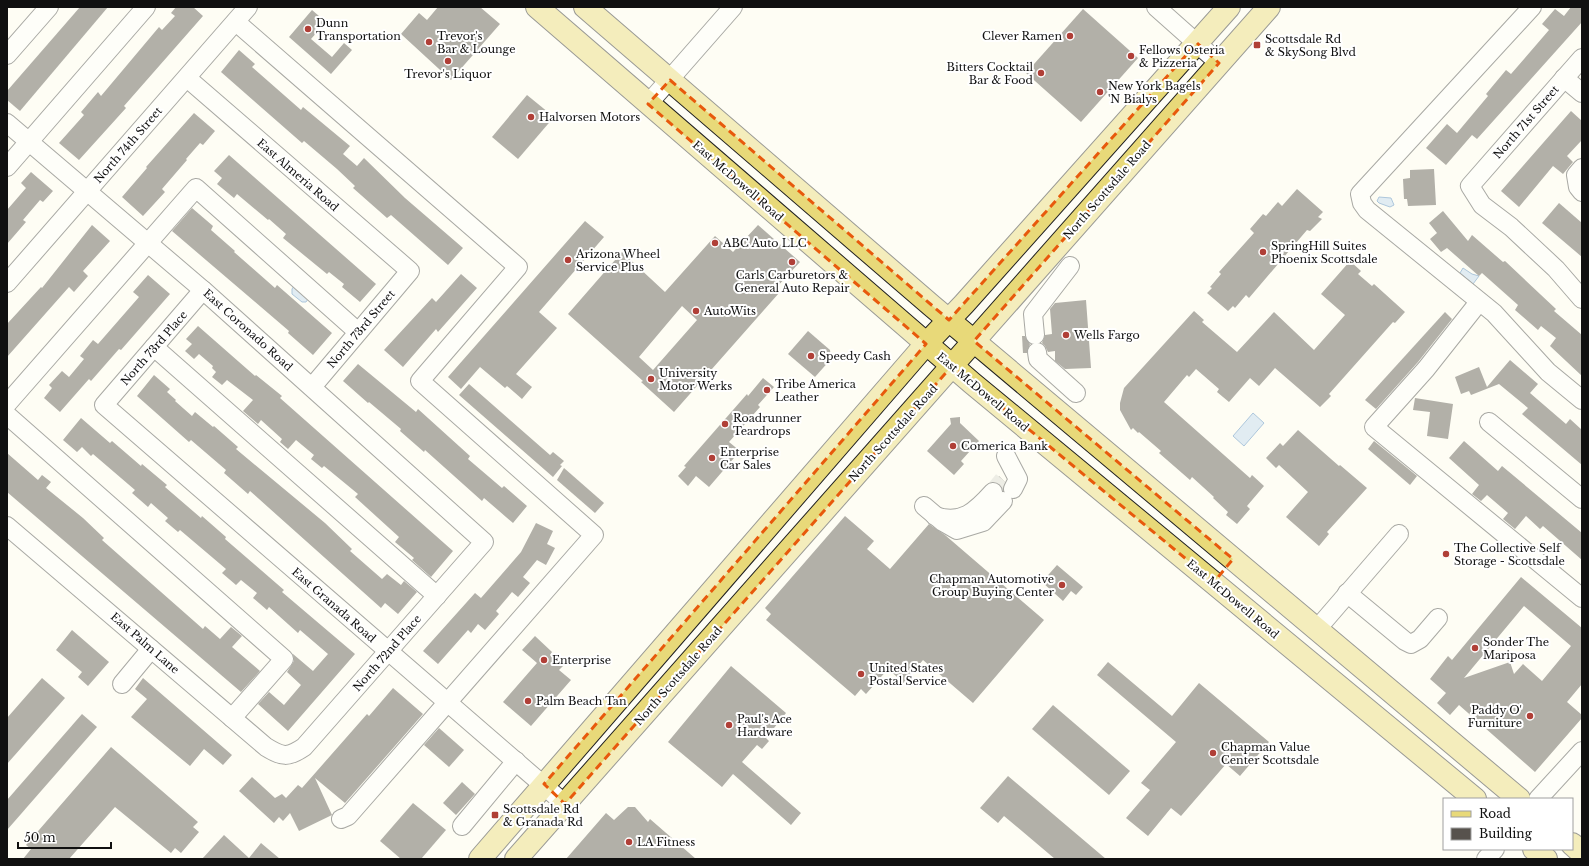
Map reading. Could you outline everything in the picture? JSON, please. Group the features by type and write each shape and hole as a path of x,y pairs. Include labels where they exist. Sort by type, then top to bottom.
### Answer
{"main road":[{"name":"East McDowell Road","path":"537,7 952,366 1109,498 1214,582 1473,798"},
{"path":"585,7 949,320 1518,798"},
{"path":"480,859 926,344 1229,7"},
{"name":"North Scottsdale Road","path":"516,859 1269,7"},
{"path":"1214,582 1233,559"},
{"path":"1573,845 1582,853"},
{"path":"1535,850 1546,859"}],"street":[{"path":"7,55 49,7"},
{"path":"7,167 146,7"},
{"path":"648,104 733,7"},
{"path":"1156,7 1219,63"},
{"path":"1532,7 1360,194 1362,203 1367,210 1494,313 1548,372 1582,400"},
{"path":"238,13 518,268 420,381 594,535 446,702 348,816 341,819"},
{"name":"North 74th Street","path":"7,283 187,78 238,13"},
{"name":"North 71st Street","path":"1582,58 1470,186 1482,205 1511,228 1556,269 1582,299"},
{"name":"East Almeria Road","path":"187,78 410,271"},
{"path":"1564,78 1582,93"},
{"name":"East Coronado Road","path":"7,123 88,190 204,290 484,542"},
{"path":"1582,168 1576,175 1578,188 1582,192"},
{"path":"7,404 147,242 196,188 358,332"},
{"path":"1070,266 1033,314 1038,359 1076,393"},
{"name":"North 73rd Street","path":"312,387 410,271"},
{"name":"North 73rd Place","path":"104,405 204,290"},
{"path":"1479,302 1426,369 1374,427 1582,598"},
{"path":"154,347 437,596"},
{"name":"East Granada Road","path":"104,405 446,702 544,784 565,804"},
{"path":"7,415 284,658 232,718"},
{"path":"1489,422 1582,499"},
{"path":"934,515 951,518 966,516 977,510 1003,480"},
{"name":"East Palm Lane","path":"7,526 266,747 285,756"},
{"path":"1317,629 1399,534"},
{"name":"North 72nd Place","path":"285,756 294,754 304,747 484,542"},
{"path":"1347,593 1405,641 1411,644 1420,638 1438,618"},
{"path":"122,684 151,649"},
{"path":"1539,798 1582,750"},
{"path":"462,826 516,761"},
{"path":"1486,859 1494,850"}],"highlighted area":[{"path":"1197,43 1219,63 974,341 1233,559 1214,582 952,366 565,804 544,784 926,344 648,104 670,80 949,320"}],"water":[{"path":"1379,197 1391,198 1394,205 1390,207 1379,203 1377,201"},
{"path":"1463,268 1472,274 1479,276 1473,284 1460,273"},
{"path":"294,286 308,299 306,302 302,302 292,294 292,289"},
{"path":"1253,413 1264,423 1244,446 1233,436"}],"building":[{"path":"80,7 108,7 20,111 7,100 7,91"},
{"path":"176,7 193,7 203,16 124,106 126,108 79,160 59,143 84,115 81,112 98,92 101,96 159,27 162,30 175,16 171,13"},
{"name":"Trevor's Liquor","path":"438,7 480,7 500,24 451,80 401,34 419,13 427,20"},
{"path":"1571,7 1582,7 1582,22 1477,139 1472,135 1446,165 1426,148 1447,124 1457,133 1488,96 1486,94 1506,70 1511,74 1549,30 1542,24 1555,9 1564,16"},
{"path":"1083,9 1138,58 1081,122 1026,73"},
{"path":"312,10 326,22 311,39 332,57 344,43 352,50 331,74 289,37"},
{"path":"239,50 255,64 252,67 301,110 303,107 350,146 343,154 357,166 364,158 405,198 463,248 448,265 391,215 387,218 353,188 355,186 337,169 304,141 302,143 221,72"},
{"path":"527,95 554,117 518,159 492,137"},
{"path":"1571,111 1582,121 1582,140 1567,156 1573,162 1563,174 1553,166 1519,207 1501,191"},
{"path":"194,113 215,131 203,145 200,143 186,159 187,160 162,189 165,192 143,216 122,197 147,168 146,167"},
{"path":"229,155 376,284 360,302 342,287 344,284 329,272 327,274 283,238 286,234 269,219 268,220 237,194 234,198 217,184 222,178 214,171"},
{"path":"1434,169 1436,205 1408,206 1407,199 1404,199 1403,179 1410,178 1410,170"},
{"path":"31,172 53,191 43,202 40,200 23,220 26,222 7,244 7,210 26,188 21,183"},
{"name":"SpringHill Suites Phoenix Scottsdale","path":"1297,189 1323,212 1318,217 1322,219 1310,231 1307,230 1249,298 1246,295 1235,308 1233,306 1228,311 1207,293 1212,288 1210,287 1221,274 1219,272 1254,233 1250,229 1263,214 1266,216 1278,202 1282,206"},
{"path":"1559,203 1582,223 1582,257 1542,223"},
{"path":"192,208 213,226 211,230 235,251 234,252 275,288 277,285 332,333 313,355 288,333 289,331 172,231"},
{"path":"1443,211 1468,241 1472,235 1503,262 1505,261 1556,309 1554,311 1582,335 1582,376 1550,346 1556,338 1541,326 1538,330 1515,310 1518,305 1482,273 1479,276 1447,248 1441,252 1430,239 1437,233 1429,223"},
{"path":"585,221 604,237 539,312 557,328 516,374 532,387 522,399 507,386 505,388 480,367 461,389 448,377"},
{"path":"92,225 110,241 83,271 88,276 74,292 69,287 7,357 7,324 41,287 42,288"},
{"path":"758,225 800,262 775,289 779,293 674,412 641,382 643,381 568,314 622,252 665,292 715,236 733,252","holes":["682,306 697,320 653,370 639,357"]},
{"path":"1350,261 1361,271 1358,274 1372,286 1374,284 1405,312 1395,323 1393,322 1329,394 1331,396 1320,407 1275,368 1259,386 1250,378 1229,402 1217,392 1219,389 1196,369 1189,377 1187,375 1164,402 1250,478 1252,475 1264,486 1247,506 1250,509 1237,524 1226,515 1228,512 1213,498 1214,497 1192,477 1190,480 1159,453 1161,451 1139,432 1138,433 1133,428 1131,430 1120,410 1120,403 1124,388 1194,311 1204,320 1202,322 1237,352 1274,312 1314,350 1345,315 1321,294"},
{"path":"461,274 477,288 438,332 436,329 403,367 384,350 432,298 436,302"},
{"path":"148,275 170,294 121,350 119,349 91,381 89,379 60,412 44,398 52,388 49,385 62,371 69,377 84,359 80,356 93,340 98,344 139,297 133,292"},
{"name":"Wells Fargo","path":"1086,300 1091,368 1065,369 1055,361 1055,351 1048,352 1042,343 1045,335 1052,334 1050,309 1055,303"},
{"path":"1445,312 1452,319 1418,362 1376,409 1365,400"},
{"path":"198,326 255,376 256,375 282,396 280,398 453,551 431,577 412,560 414,558 395,542 399,537 355,497 358,494 324,466 322,468 311,459 314,455 296,440 288,449 280,442 282,439 261,420 258,424 243,411 253,400 227,380 222,385 212,377 216,372 212,368 213,366 199,354 194,359 185,351 192,344 186,339"},
{"name":"Speedy Cash","path":"808,331 830,350 831,359 815,377 788,354"},
{"path":"1022,336 1025,336 1030,344 1027,353 1023,353"},
{"path":"1510,360 1538,384 1530,393 1566,424 1570,419 1582,430 1582,465 1522,414 1528,408 1499,384 1471,395 1469,391 1461,394 1455,377 1479,367 1487,387"},
{"path":"358,364 416,412 418,409 470,456 468,459 502,488 504,486 527,506 513,523 484,498 482,501 425,450 424,452 400,431 401,429 343,381"},
{"path":"154,375 170,389 167,392 176,400 175,401 192,416 195,412 213,427 214,426 238,447 236,449 325,523 352,549 350,551 382,579 387,574 401,585 404,581 417,592 398,614 385,603 381,608 250,491 248,494 224,473 226,470 191,440 189,442 137,396"},
{"path":"763,378 774,387 758,405 760,407 729,442 740,451 709,487 696,476 688,486 678,476 686,467 684,466 747,394 748,396"},
{"path":"469,384 550,455 553,452 564,461 553,477 459,395"},
{"path":"1415,398 1453,404 1448,439 1427,436 1430,412 1413,410"},
{"name":"Comerica Bank","path":"960,417 960,423 979,441 961,461 964,464 954,475 927,451 951,424 950,418"},
{"path":"81,418 110,443 112,441 141,466 142,464 167,485 165,487 226,537 225,539 284,590 282,592 355,654 288,731 258,704 269,692 284,705 301,685 287,672 294,661 293,654 313,671 328,654 300,630 298,633 269,607 267,610 253,598 257,593 241,580 236,585 222,573 226,569 180,530 178,532 165,521 168,518 151,503 148,507 132,493 135,490 93,454 91,456 82,447 77,452 63,440"},
{"path":"1298,430 1367,488 1327,532 1329,534 1319,546 1286,517 1308,492 1279,465 1276,468 1266,458 1280,443 1283,446"},
{"path":"1374,441 1417,476 1410,485 1368,449"},
{"path":"1464,441 1498,471 1502,466 1582,533 1582,560 1543,526 1540,529 1526,516 1515,529 1503,519 1508,513 1487,495 1481,501 1472,494 1479,485 1449,458"},
{"path":"7,453 38,480 42,475 51,482 46,488 83,518 104,538 102,540 203,629 205,626 220,639 231,627 242,636 232,647 260,671 241,692 7,492"},
{"path":"564,468 604,503 595,513 557,480"},
{"path":"999,476 1005,482 1003,488 1000,484 994,482"},
{"path":"845,516 874,541 867,549 890,569 929,524 945,535 1044,620 973,703 923,660 904,683 888,669 866,694 861,689 855,696 766,620 771,614 765,608"},
{"path":"536,523 553,531 547,544 555,548 546,565 537,560 523,577 530,583 518,597 512,592 496,611 499,614 485,630 478,624 471,633 468,630 438,664 423,651 475,593 481,598 521,552"},
{"name":"Chapman Automotive Group Buying Center","path":"1057,565 1083,587 1076,595 1071,591 1063,601 1042,582"},
{"path":"1521,577 1582,628 1582,684 1567,702 1582,715 1582,718 1535,772 1459,705 1450,715 1437,703 1446,693 1430,679 1448,656 1452,660","holes":["1524,606 1571,646 1542,681 1523,664 1514,674 1510,662 1464,678"]},
{"path":"72,630 109,662 88,686 78,677 82,672 56,650"},
{"path":"535,636 552,652 550,655 563,666 559,670 571,680 531,726 503,702 537,663 522,650"},
{"name":"Chapman Value Center Scottsdale","path":"1108,662 1172,716 1199,683 1269,742 1240,776 1226,764 1181,816 1171,808 1148,836 1126,818 1150,790 1141,783 1176,742 1097,675"},
{"name":"Paul's Ace Hardware","path":"731,666 786,713 766,738 769,741 762,749 757,745 742,762 801,813 791,825 733,774 722,787 668,742"},
{"path":"42,678 65,698 7,764 7,718"},
{"path":"143,678 232,755 223,765 204,749 190,766 131,717 147,699 135,689"},
{"path":"393,688 423,714 345,803 315,778 332,815 299,831 290,813 283,821 279,817 274,823 239,791 252,777 275,798 282,794 286,798 298,785 302,788 367,714 369,716"},
{"path":"1053,705 1130,771 1109,795 1032,729"},
{"path":"82,714 97,727 7,830 7,800"},
{"path":"439,728 464,750 449,767 424,745"},
{"path":"111,747 198,822 193,827 199,832 181,853 175,848 171,853 115,807 69,859 23,859 31,849 26,845"},
{"path":"1008,776 1106,859 1055,859 1004,816 998,823 980,808"},
{"path":"462,782 475,794 456,815 443,803"},
{"path":"413,803 446,830 421,859 401,859 380,841"},
{"name":"LA Fitness","path":"628,807 635,807 648,822 650,819 696,859 566,859 606,813 614,820"},
{"path":"224,835 249,858 261,843 280,859 202,859"}],"tunnel":[{"path":"993,492 1003,480"}],"place":[{"name":"Dunn Transportation","path":"308,29"},
{"name":"Clever Ramen","path":"1070,36"},
{"name":"Trevor's Bar & Lounge","path":"429,42"},
{"name":"Scottsdale Rd & SkySong Blvd","path":"1257,45"},
{"name":"Fellows Osteria & Pizzeria","path":"1131,56"},
{"name":"Trevor's Liquor","path":"448,61"},
{"name":"Bitters Cocktail Bar & Food","path":"1041,73"},
{"name":"New York Bagels 'N Bialys","path":"1100,92"},
{"name":"Halvorsen Motors","path":"531,117"},
{"name":"ABC Auto LLC","path":"715,243"},
{"name":"SpringHill Suites Phoenix Scottsdale","path":"1263,252"},
{"name":"Arizona Wheel Service Plus","path":"568,260"},
{"name":"Carls Carburetors & General Auto Repair","path":"792,262"},
{"name":"AutoWits","path":"696,311"},
{"name":"Wells Fargo","path":"1066,335"},
{"name":"Speedy Cash","path":"811,356"},
{"name":"University Motor Werks","path":"651,379"},
{"name":"Tribe America Leather","path":"767,390"},
{"name":"Roadrunner Teardrops","path":"725,424"},
{"name":"Comerica Bank","path":"953,446"},
{"name":"Enterprise Car Sales","path":"712,458"},
{"name":"The Collective Self Storage - Scottsdale","path":"1446,554"},
{"name":"Chapman Automotive Group Buying Center","path":"1062,585"},
{"name":"Sonder The Mariposa","path":"1475,648"},
{"name":"Enterprise","path":"544,660"},
{"name":"United States Postal Service","path":"861,674"},
{"name":"Palm Beach Tan","path":"528,701"},
{"name":"Paddy O' Furniture","path":"1530,716"},
{"name":"Paul's Ace Hardware","path":"729,725"},
{"name":"Chapman Value Center Scottsdale","path":"1213,753"},
{"name":"Scottsdale Rd & Granada Rd","path":"495,815"},
{"name":"LA Fitness","path":"629,842"}]}
